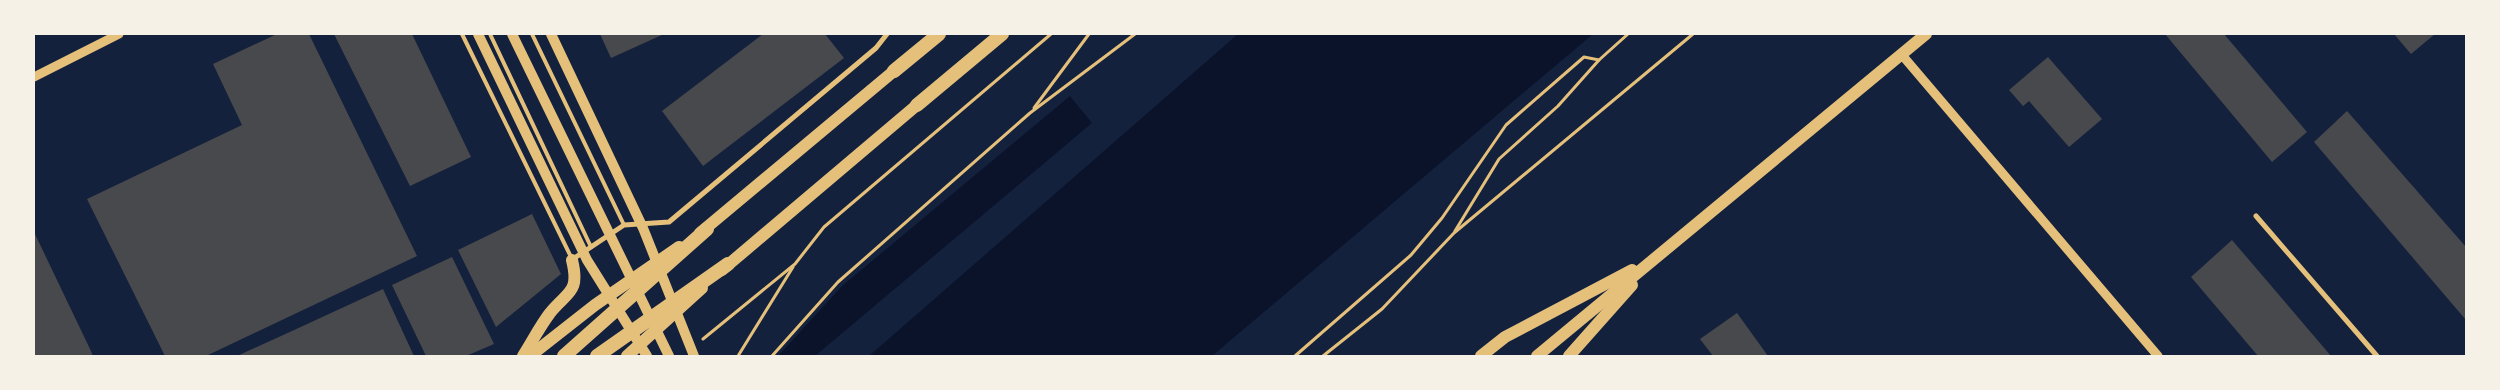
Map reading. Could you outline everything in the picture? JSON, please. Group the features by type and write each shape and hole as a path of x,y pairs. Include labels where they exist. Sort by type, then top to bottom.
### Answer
{"highway":[{"path":"894,71 939,34"},
{"path":"917,105 1002,34"},
{"path":"564,356 707,229"},
{"path":"597,356 728,264"}],"main road":[{"path":"478,34 587,260 647,356"},
{"path":"512,34 669,355"},
{"path":"551,34 644,228 694,356"},
{"path":"1537,356 1926,34"},
{"path":"530,356 595,305 707,229 894,71"},
{"path":"627,356 728,264 917,105"},
{"path":"1482,356 1505,337 1656,257"},
{"path":"1569,356 1656,257"},
{"path":"523,356 551,312 572,290 576,275 572,260"}],"street":[{"path":"34,76 119,34"},
{"path":"572,260 624,225 669,222 876,48 887,34"},
{"path":"1902,55 2158,356"},
{"path":"2256,216 2377,356"}],"lane":[{"path":"462,34 572,260"},
{"path":"490,34 591,247"},
{"path":"532,34 624,225"}],"path":[{"path":"738,356 795,264 824,227 1051,34"},
{"path":"1030,113 1089,34"},
{"path":"772,356 838,282 1030,113 1135,34"},
{"path":"1454,233 1499,159 1558,106 1599,60 1628,34"},
{"path":"1323,356 1382,309 1454,233 1693,34"},
{"path":"1295,356 1411,255 1442,218 1506,125 1584,57 1599,60"},
{"path":"701,340 795,264"}],"water":[{"path":"1238,34 1593,34 1212,356 869,356"},
{"path":"1070,96 1092,123 815,356 778,356 842,286"}],"building":[{"path":"277,34 309,34 417,256 206,356 165,356 87,199 242,125 213,64"},
{"path":"334,34 412,34 471,157 410,186"},
{"path":"600,34 664,34 611,58"},
{"path":"763,34 825,34 844,58 703,166 662,111"},
{"path":"2165,34 2224,34 2307,132 2272,162"},
{"path":"2394,34 2435,34 2411,54"},
{"path":"2048,57 2102,119 2069,147 2029,101 2023,106 2009,90"},
{"path":"2347,111 2466,247 2466,320 2314,142"},
{"path":"532,214 561,274 496,327 458,250"},
{"path":"34,232 90,349 93,356 34,356"},
{"path":"2232,240 2331,356 2258,356 2191,277"},
{"path":"452,257 494,344 466,356 426,356 392,285"},
{"path":"383,289 414,356 237,356 292,331"},
{"path":"1737,313 1768,356 1713,356 1700,339"}]}
